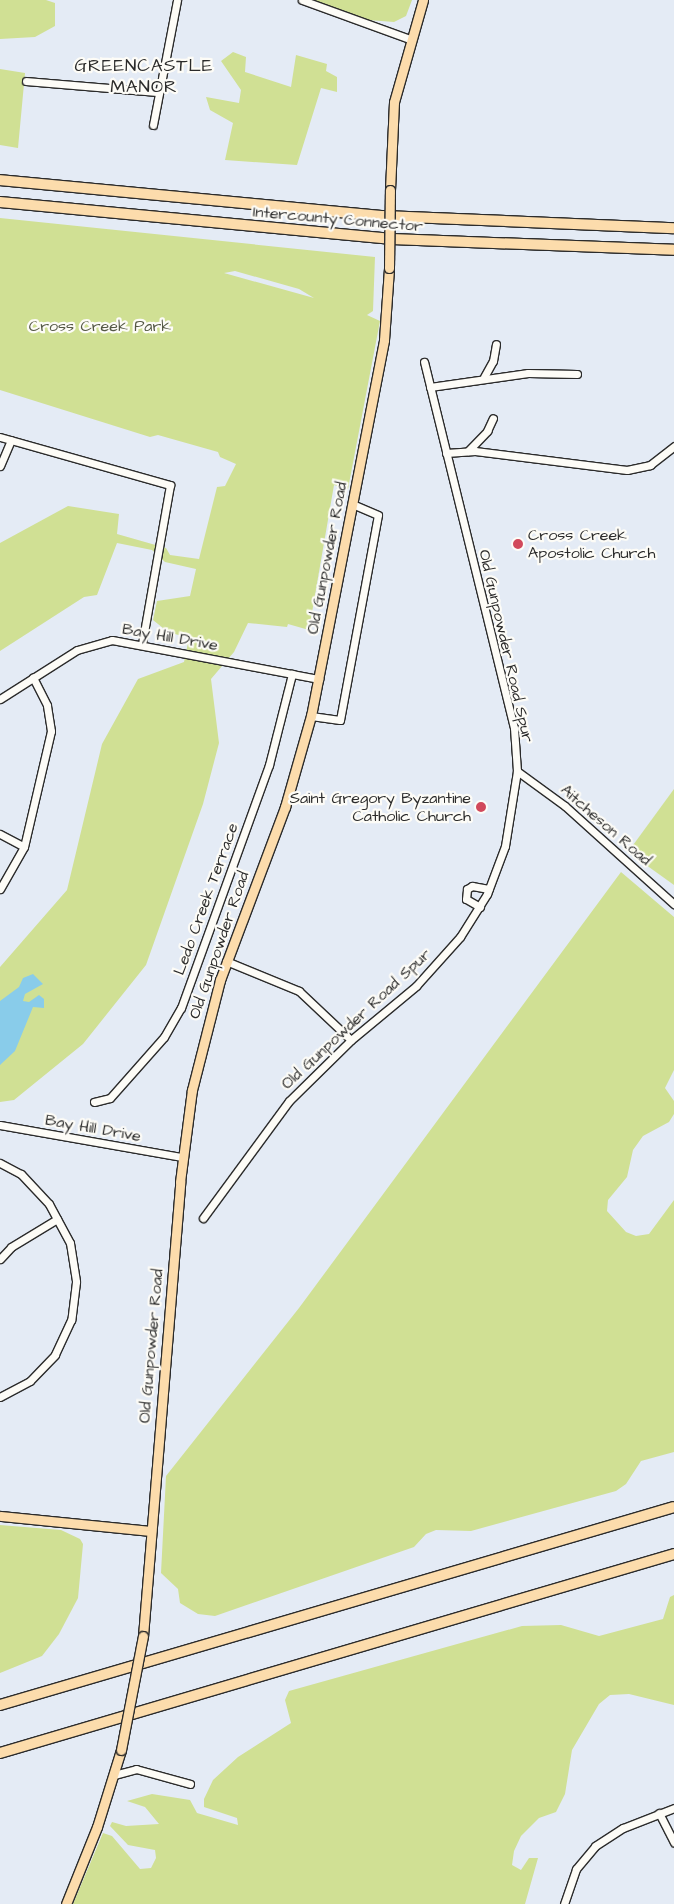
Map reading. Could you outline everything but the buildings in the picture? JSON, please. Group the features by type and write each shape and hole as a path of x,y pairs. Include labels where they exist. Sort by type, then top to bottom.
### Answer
{"highway":[{"name":"Intercounty Connector","path":"0,180 384,216 674,228"},
{"name":"Intercounty Connector","path":"0,202 392,239 674,250"},
{"path":"0,1705 674,1507"},
{"path":"0,1753 674,1554"}],"main road":[{"name":"Old Gunpowder Road","path":"66,1904 114,1775 121,1750 143,1636 182,1157 199,1058 226,961 287,799 311,716 319,679 384,340 389,268 391,126 410,39 423,0"},
{"path":"0,1516 151,1531"}],"street":[{"path":"153,125 157,92 177,0"},
{"path":"302,0 410,39"},
{"path":"26,81 157,92"},
{"path":"484,378 493,361 496,344"},
{"name":"Old Gunpowder Road Spur","path":"203,1218 290,1101 352,1040 433,969 480,907 489,889 510,829 517,771 514,728 424,362"},
{"path":"430,387 484,378 577,374"},
{"path":"468,450 487,431 493,418"},
{"path":"0,437 170,485 142,644"},
{"path":"0,466 11,440"},
{"path":"446,453 468,450 627,470 650,465 674,446"},
{"path":"311,716 340,720 378,516 352,504"},
{"name":"Bay Hill Drive","path":"0,698 88,645 112,640 142,644 319,679"},
{"name":"Ledo Creek Terrace","path":"94,1102 110,1098 164,1037 181,1008 266,773 292,674"},
{"path":"0,890 24,847 51,731 47,705 33,677"},
{"name":"Aitcheson Road","path":"517,771 565,806 674,904"},
{"path":"0,834 24,847"},
{"path":"480,907 466,899 467,889 472,886 489,889"},
{"path":"226,961 299,991 352,1040"},
{"name":"Bay Hill Drive","path":"0,1125 182,1157"},
{"path":"0,1163 32,1184 57,1219 70,1243 76,1268 75,1296 67,1332 55,1355 41,1373 0,1397"},
{"path":"0,1259 11,1247 57,1219"},
{"path":"114,1775 136,1769 190,1784"},
{"path":"564,1904 572,1876 588,1853 610,1835 674,1808"},
{"path":"659,1813 674,1842"}],"green space":[{"path":"0,0 46,0 55,3 55,26 35,37 0,39"},
{"path":"302,0 412,0 406,16 394,22 355,19"},
{"path":"233,52 246,57 245,72 291,87 296,55 327,64 326,71 337,77 337,92 321,88 297,165 225,160 233,123 210,110 206,97 239,103 241,90 221,61"},
{"path":"0,69 25,73 18,148 0,145"},
{"name":"Cross Creek Park","path":"0,218 375,257 373,311 367,315 380,321 348,489 334,485 309,630 288,624 287,627 248,623 234,652 211,679 219,743 203,804 146,965 83,1044 14,1100 0,1102 0,967 67,890 102,744 138,679 184,662 189,638 168,632 153,620 157,601 190,596 196,569 165,562 152,550 117,543 97,595 84,597 0,651 0,543 68,506 119,514 117,534 166,548 170,555 199,559 217,487 225,486 236,464 220,457 218,452 158,435 150,437 0,390","holes":["235,271 299,289 314,298 224,273"]},
{"path":"674,789 674,885 628,852"},
{"path":"621,872 674,917 674,1070 665,1088 674,1101 674,1114 669,1122 643,1136 633,1150 627,1177 608,1200 607,1211 626,1232 636,1236 649,1234 674,1200 674,1452 641,1461 626,1484 616,1491 471,1531 436,1530 426,1534 414,1547 215,1616 198,1614 180,1603 178,1589 161,1573 166,1476 299,1308"},
{"path":"0,1525 61,1530 80,1539 83,1544 78,1598 59,1634 42,1656 0,1673"},
{"path":"674,1595 674,1705 629,1694 610,1695 599,1704 572,1750 565,1794 556,1812 539,1818 521,1836 514,1851 512,1865 521,1870 529,1858 538,1858 525,1904 73,1904 103,1833 112,1836 140,1869 151,1868 156,1858 155,1850 128,1845 110,1826 112,1822 126,1826 159,1824 145,1807 127,1801 152,1794 190,1800 197,1813 238,1825 237,1818 204,1807 204,1799 213,1780 238,1757 291,1723 285,1700 289,1691 522,1626 561,1625 599,1636 663,1619 670,1597"}],"water":[{"path":"33,974 43,984 25,994 23,1001 29,1002 39,995 44,999 44,1008 33,1007 15,1051 0,1065 0,1001 19,987 23,978"}],"place":[{"name":"Cross Creek Apostolic Church","path":"518,544"},
{"name":"Saint Gregory Byzantine Catholic Church","path":"481,807"}],"district":[{"name":"GREENCASTLE MANOR","path":"144,77"}]}
